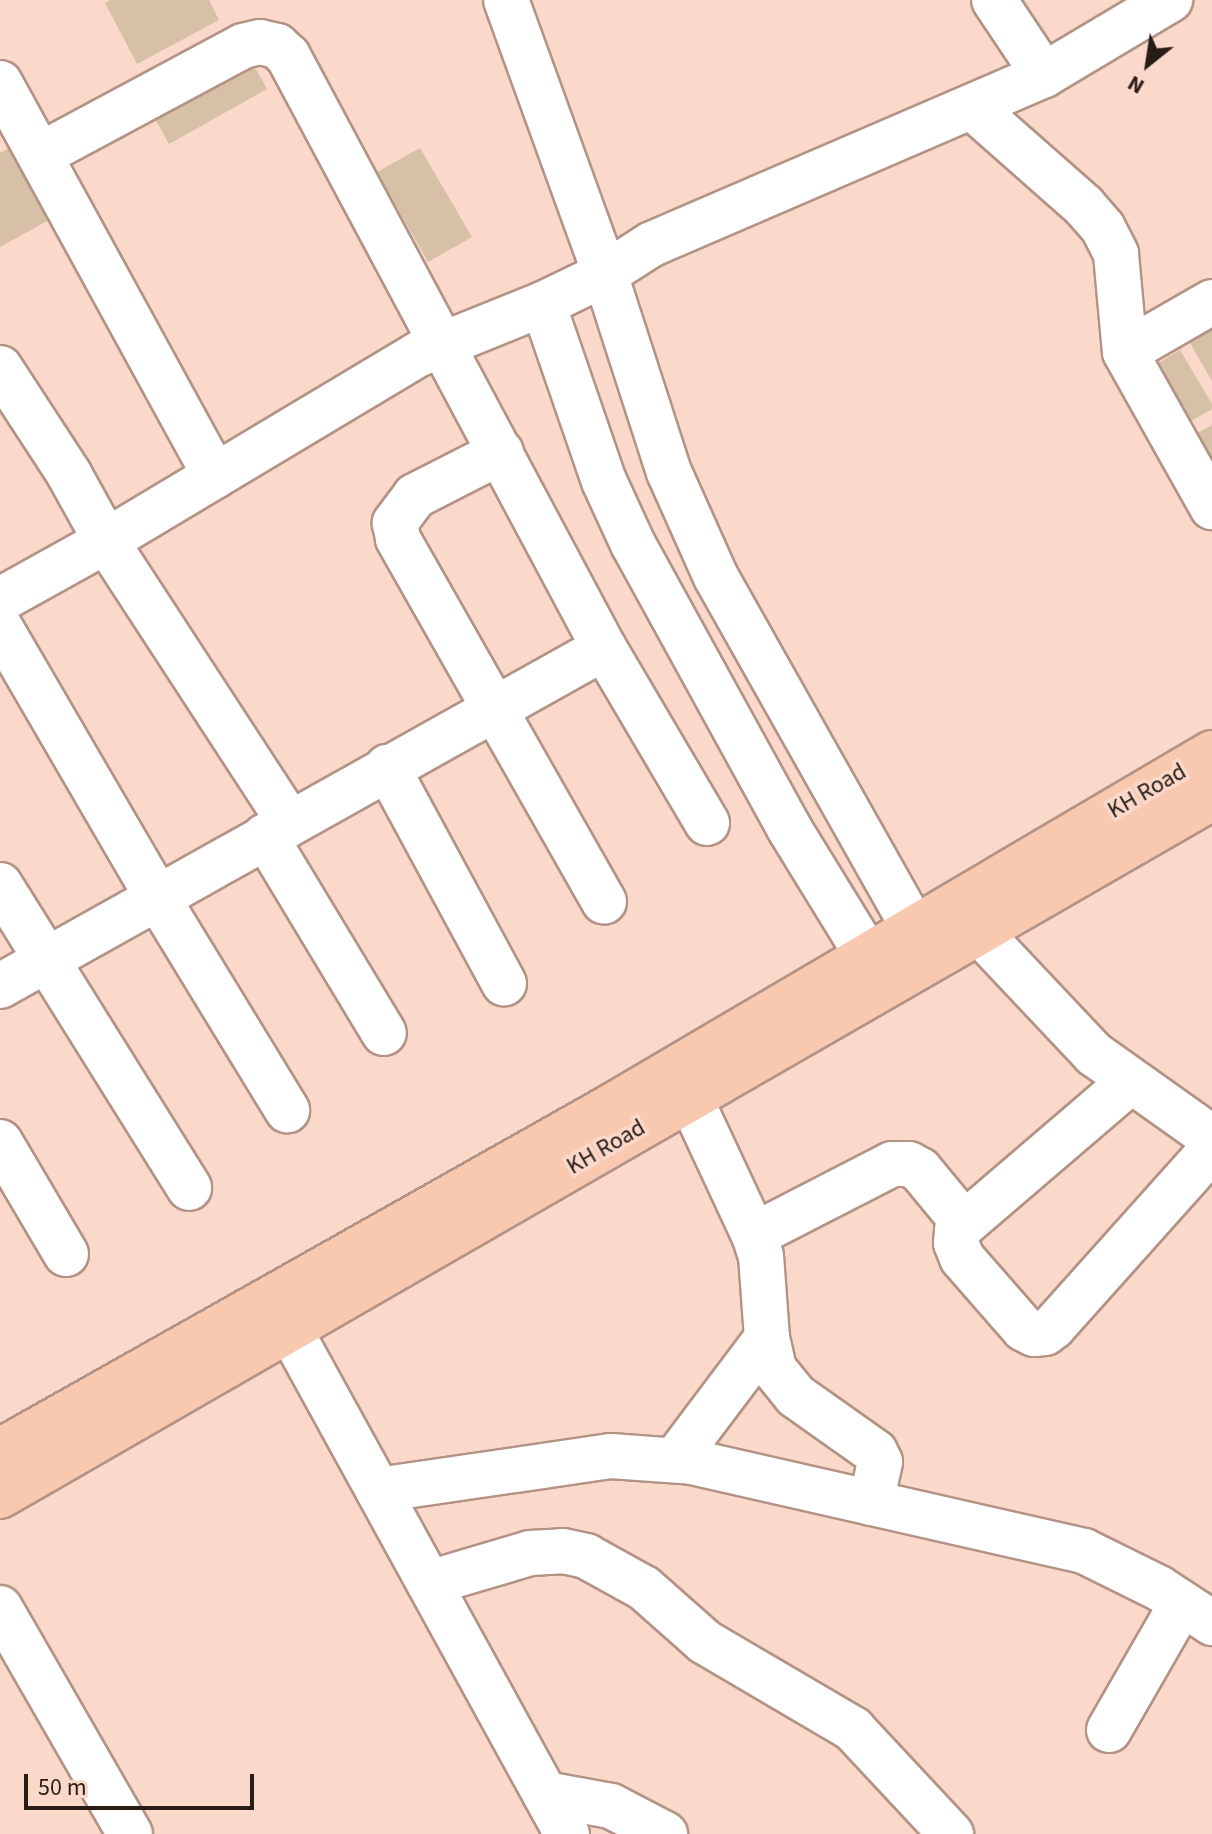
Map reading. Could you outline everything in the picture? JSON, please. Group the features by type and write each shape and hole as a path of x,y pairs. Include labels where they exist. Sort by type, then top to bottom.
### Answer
{"main road":[{"name":"KH Road","path":"0,1496 690,1098 1212,753"},
{"name":"KH Road","path":"0,1451 607,1109 867,955 979,932 1212,798"}],"street":[{"path":"506,0 605,274 669,472 716,577 922,943"},
{"path":"994,0 1044,75"},
{"path":"0,600 106,541 419,354 543,304 605,274 652,244 1044,75 1170,0"},
{"path":"40,155 243,46 260,42 277,46 288,56 442,344 461,386 501,452 604,648 707,823"},
{"path":"0,83 215,476"},
{"path":"973,108 1084,206 1103,228 1116,254 1125,352 1212,507"},
{"path":"1125,352 1212,302"},
{"path":"543,304 604,481 633,544 789,828 835,898 867,955"},
{"path":"0,368 69,474 277,829 384,1033"},
{"path":"501,452 415,496 395,523 398,539 496,706 604,901"},
{"path":"0,627 157,897 287,1110"},
{"path":"0,986 604,648"},
{"path":"387,767 504,983"},
{"path":"0,885 189,1188"},
{"path":"979,932 1094,1054 1212,1138"},
{"path":"1131,1081 957,1230 956,1243 962,1258 1024,1329 1034,1334 1045,1333 1212,1149"},
{"path":"690,1098 761,1256 767,1338 774,1369 783,1384 875,1452 880,1462 871,1503"},
{"path":"0,1142 66,1254"},
{"path":"754,1235 892,1164 909,1164 920,1170 963,1222"},
{"path":"290,1330 567,1834"},
{"path":"675,1460 767,1338"},
{"path":"378,1490 611,1456 675,1460 1084,1551 1118,1566 1197,1613 1109,1730"},
{"path":"429,1583 530,1553 563,1551 597,1561 644,1588 705,1642 853,1729 951,1834"},
{"path":"0,1608 130,1834"},
{"path":"545,1794 611,1806 665,1834"}],"building":[{"path":"110,0 209,0 219,20 137,64 105,3"},
{"path":"246,52 267,89 169,144 149,108"},
{"path":"20,142 60,214 0,247 0,153"},
{"path":"420,148 472,237 428,262 377,172"},
{"path":"1212,330 1212,381 1190,343"},
{"path":"1180,350 1212,404 1212,409 1184,425 1150,368"},
{"path":"1212,425 1212,476 1190,437"}]}
